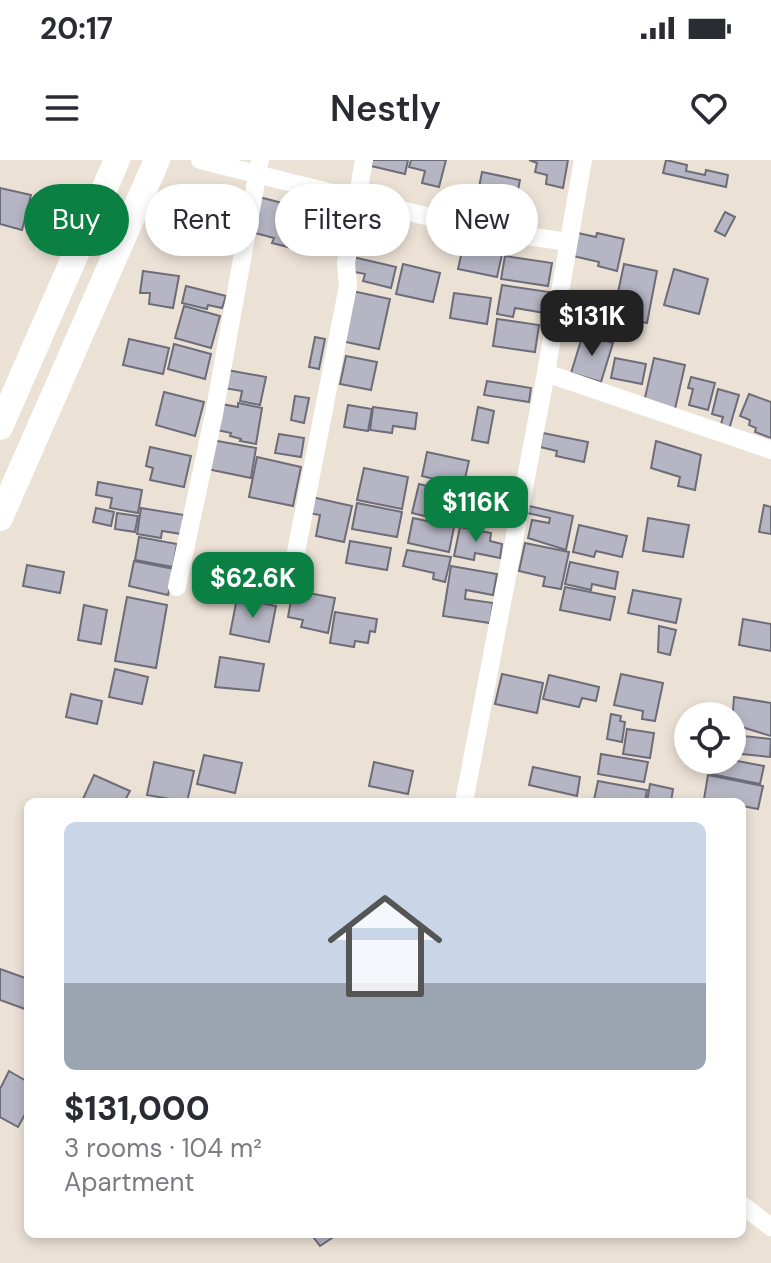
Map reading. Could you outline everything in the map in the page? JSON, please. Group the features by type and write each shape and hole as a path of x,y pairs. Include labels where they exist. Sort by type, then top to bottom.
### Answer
{"main road":[{"path":"0,427 117,160"},
{"path":"0,518 157,160"}],"street":[{"path":"200,160 259,168 308,184"},
{"path":"360,184 364,160"},
{"path":"465,798 546,373 583,160"},
{"path":"177,587 214,414 259,168"},
{"path":"410,213 474,228 568,242"},
{"path":"289,588 348,286 347,256"},
{"path":"546,373 771,450"},
{"path":"746,1208 771,1227"}],"building":[{"path":"372,160 408,160 405,174 371,166"},
{"path":"411,160 446,160 440,184 422,183 425,171 409,167"},
{"path":"529,160 568,160 563,188 546,184 547,175 535,172 537,163"},
{"path":"666,160 687,165 686,171 705,175 706,170 728,175 726,187 663,173"},
{"path":"482,172 520,180 519,184 480,184"},
{"path":"0,188 24,193 22,230 0,224"},
{"path":"259,197 275,201 275,244 272,243 274,238 259,234"},
{"path":"725,212 735,217 725,236 715,231"},
{"path":"578,233 596,237 597,233 624,239 617,271 598,266 599,262 573,256"},
{"path":"461,256 502,256 497,277 458,269"},
{"path":"505,256 552,263 548,286 501,279"},
{"path":"353,257 396,267 391,288 363,281 365,274 350,271"},
{"path":"403,264 440,273 433,302 396,294"},
{"path":"624,264 657,271 647,323 613,316"},
{"path":"674,269 708,279 699,314 664,305"},
{"path":"143,271 179,276 173,308 149,304 150,293 140,293"},
{"path":"502,285 549,292 545,313 515,308 513,317 497,314"},
{"path":"186,286 226,296 222,308 208,305 207,309 182,303"},
{"path":"352,291 390,299 379,349 341,341"},
{"path":"454,293 491,298 487,324 450,318"},
{"path":"184,306 220,316 211,348 175,338"},
{"path":"497,319 539,325 535,352 493,346"},
{"path":"583,334 613,343 601,382 571,373"},
{"path":"315,337 325,339 319,369 309,367"},
{"path":"129,339 169,348 163,374 123,365"},
{"path":"174,344 211,354 205,379 168,369"},
{"path":"346,356 377,362 371,390 340,384"},
{"path":"615,358 646,364 642,384 611,378"},
{"path":"654,358 685,365 675,409 644,402"},
{"path":"227,370 266,377 260,405 240,401 242,391 224,388"},
{"path":"691,377 715,383 708,410 689,405 693,389 688,388"},
{"path":"487,381 531,388 529,402 484,395"},
{"path":"718,389 739,395 728,433 719,431 723,417 712,414"},
{"path":"164,392 204,402 195,436 156,425"},
{"path":"749,394 771,402 771,438 755,432 756,428 749,425 750,420 740,416"},
{"path":"295,396 309,398 304,423 291,420"},
{"path":"238,403 262,408 256,444 240,441 230,436 231,433 217,430 221,404 238,407"},
{"path":"348,405 372,409 368,431 344,427"},
{"path":"373,407 417,413 415,429 393,426 392,433 370,430"},
{"path":"478,407 494,411 488,443 472,440"},
{"path":"543,433 588,442 584,462 556,456 557,451 540,447"},
{"path":"279,434 304,438 301,457 275,453"},
{"path":"212,440 256,448 251,478 207,469"},
{"path":"656,441 701,455 695,490 678,486 680,477 651,468"},
{"path":"150,447 191,456 184,487 150,480 153,468 146,466"},
{"path":"427,452 469,461 462,491 441,486 442,481 422,476"},
{"path":"257,457 301,467 293,506 249,497"},
{"path":"364,468 408,477 402,509 357,500"},
{"path":"98,482 142,490 138,513 110,508 112,498 96,495"},
{"path":"419,484 461,494 454,523 412,513"},
{"path":"307,496 352,506 344,542 316,536 320,515 303,512"},
{"path":"357,503 402,512 397,537 352,529"},
{"path":"764,505 771,507 771,534 759,532"},
{"path":"529,506 573,516 566,550 528,538 532,520 549,523 550,518 527,513"},
{"path":"96,508 114,512 111,526 93,522"},
{"path":"141,508 184,515 181,534 162,531 161,538 137,534"},
{"path":"117,513 138,516 135,532 115,529"},
{"path":"413,518 454,527 449,552 408,543"},
{"path":"648,518 689,525 683,557 643,551"},
{"path":"579,525 627,536 622,557 596,551 594,557 573,552"},
{"path":"460,527 491,533 490,541 502,544 500,558 475,553 474,560 454,556"},
{"path":"139,537 177,544 173,567 135,560"},
{"path":"350,541 391,548 387,570 346,563"},
{"path":"525,543 569,552 561,589 543,586 545,577 519,571"},
{"path":"407,550 451,557 445,582 433,579 434,573 403,566"},
{"path":"134,561 174,569 168,595 129,586"},
{"path":"570,562 618,572 615,589 592,584 591,590 565,584"},
{"path":"27,565 64,572 60,593 23,586"},
{"path":"451,566 497,574 493,595 466,590 465,599 493,603 490,623 443,616"},
{"path":"565,587 615,597 610,620 560,610"},
{"path":"293,590 335,598 328,633 301,627 303,620 288,617"},
{"path":"633,590 681,599 676,623 628,613"},
{"path":"127,597 167,605 156,668 115,661"},
{"path":"237,598 276,606 269,642 230,634"},
{"path":"84,605 107,610 101,644 78,640"},
{"path":"335,612 377,619 375,632 370,631 368,643 355,641 354,647 330,643"},
{"path":"743,619 771,624 771,651 739,645"},
{"path":"659,626 676,630 670,655 658,652"},
{"path":"220,657 264,664 259,691 215,687"},
{"path":"115,669 148,677 142,704 109,697"},
{"path":"502,674 543,683 537,713 495,704"},
{"path":"621,674 663,683 655,721 642,719 643,711 614,705"},
{"path":"549,675 599,687 596,701 582,698 579,707 543,699"},
{"path":"71,694 102,701 97,724 66,717"},
{"path":"734,697 771,703 771,736 746,728 746,702 734,702"},
{"path":"611,714 621,716 620,721 625,722 622,742 607,739"},
{"path":"627,729 654,733 650,758 623,754"},
{"path":"746,736 771,739 770,757 746,754"},
{"path":"601,754 648,762 644,782 598,774"},
{"path":"204,755 242,763 235,793 197,784"},
{"path":"154,762 194,771 188,798 147,795"},
{"path":"374,762 413,771 408,794 369,786"},
{"path":"746,763 764,766 760,784 711,774 746,774"},
{"path":"533,767 580,777 577,796 529,785"},
{"path":"94,775 130,791 126,798 83,798"},
{"path":"708,775 763,786 758,809 746,807 746,798 704,798"},
{"path":"598,781 647,790 646,798 594,798"},
{"path":"650,784 673,789 672,798 648,798"},
{"path":"0,969 24,978 24,1009 0,1000"},
{"path":"9,1071 24,1080 24,1116 18,1127 0,1117 0,1089"},
{"path":"314,1238 332,1238 320,1246"}]}
